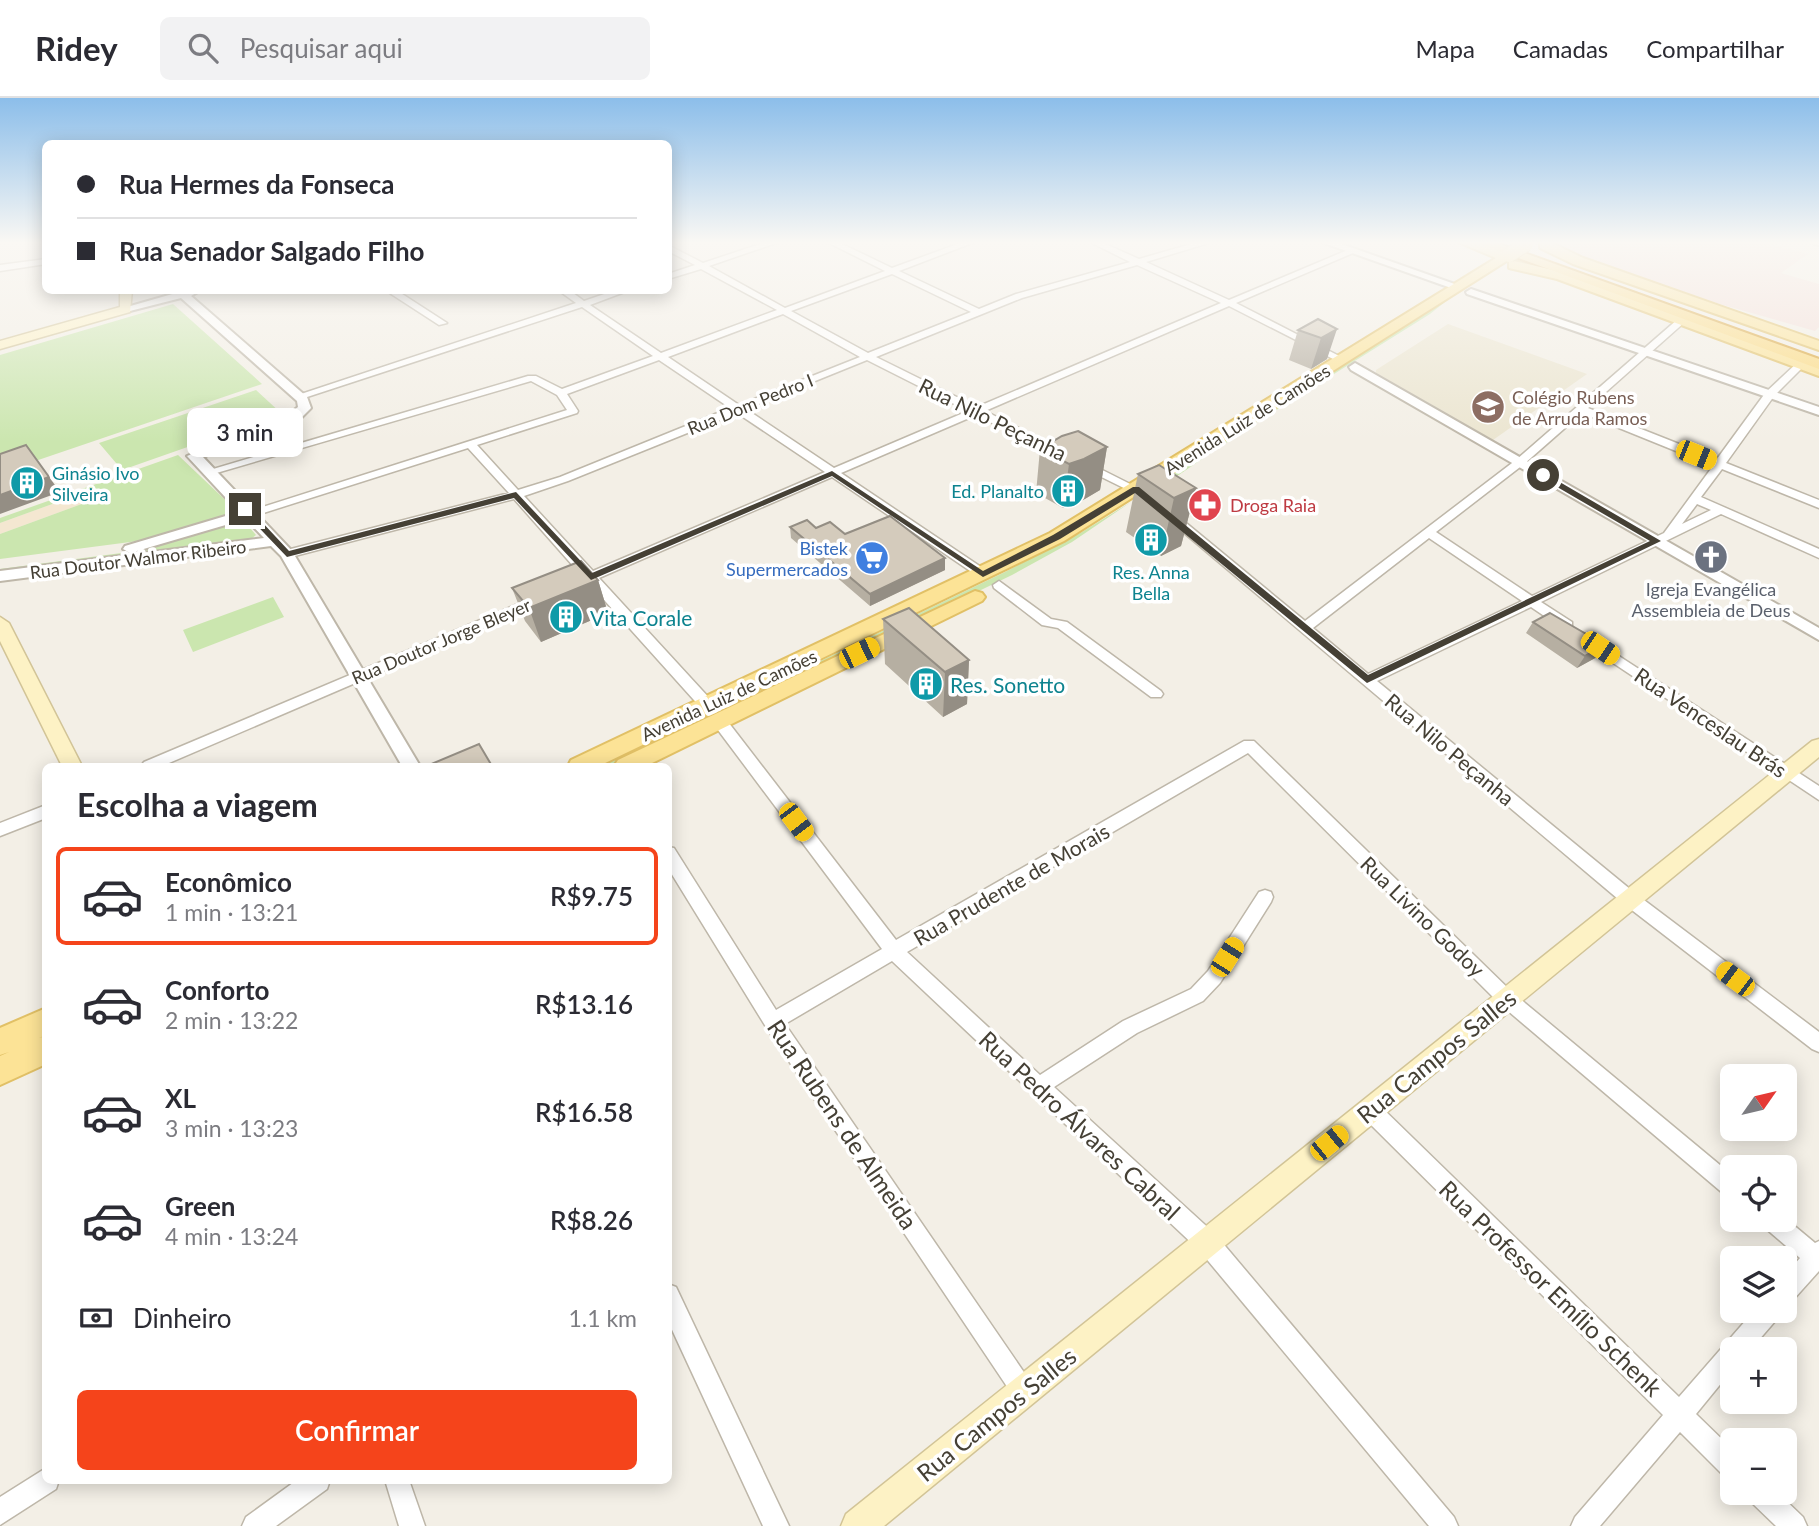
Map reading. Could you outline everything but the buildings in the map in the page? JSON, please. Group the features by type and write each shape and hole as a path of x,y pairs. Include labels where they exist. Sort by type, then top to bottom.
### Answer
{"highway":[{"path":"1666,309 1819,364"},
{"path":"1676,309 1819,354"}],"main road":[{"path":"0,345 126,309"},
{"name":"Avenida Luiz de Camões","path":"587,763 713,714 991,580 1057,554 1142,494 1435,309"},
{"path":"1648,309 1819,371"},
{"path":"1714,309 1819,346"},
{"path":"0,623 70,763"},
{"name":"Avenida Luiz de Camões","path":"631,763 713,714"},
{"name":"Rua Campos Salles","path":"858,1526 1819,746"},
{"path":"0,1042 42,1023"},
{"path":"0,1071 42,1051"}],"street":[{"path":"200,309 300,396 304,408 294,417 194,456 282,548 409,763"},
{"path":"418,309 442,324"},
{"path":"300,396 569,309"},
{"path":"590,309 991,580 1046,622 1062,625 1156,694"},
{"name":"Rua Nilo Peçanha","path":"779,309 866,356 1142,494 1630,899 1819,1043"},
{"path":"561,393 789,309"},
{"path":"971,309 978,312"},
{"name":"Rua Dom Pedro I","path":"282,548 516,495 564,479 987,309"},
{"path":"566,587 1215,309"},
{"path":"1239,309 1349,363 1520,462 1662,538 1819,635"},
{"path":"1519,309 1819,411"},
{"path":"1304,628 1520,462 1681,321"},
{"path":"1662,538 1770,394 1801,365"},
{"path":"209,472 532,378 561,393 573,411 250,513"},
{"path":"1581,409 1819,504"},
{"name":"Rua Pedro Álvares Cabral","path":"470,444 713,714 895,953 1207,1242 1445,1526"},
{"path":"1694,498 1819,554"},
{"path":"1367,680 1721,510"},
{"name":"Rua Doutor Walmor Ribeiro","path":"0,567 139,547 250,513"},
{"name":"Rua Venceslau Brás","path":"1428,532 1819,794"},
{"name":"Rua Doutor Walmor Ribeiro","path":"0,576 282,548"},
{"name":"Rua Doutor Jorge Bleyer","path":"156,763 554,593"},
{"name":"Rua Prudente de Morais","path":"773,1021 895,953 1249,745"},
{"name":"Rua Livino Godoy","path":"1249,745 1507,999 1720,1178"},
{"path":"0,830 42,813"},
{"name":"Rua Rubens de Almeida","path":"672,859 773,1021 1024,1392"},
{"path":"1038,1087 1130,1027 1197,995 1214,977 1265,897"},
{"name":"Rua Professor Emílio Schenk","path":"1370,1110 1720,1454"},
{"path":"1787,1232 1818,1256 1797,1279"},
{"path":"672,1304 776,1526"},
{"path":"1746,1337 1758,1323"},
{"path":"1584,1526 1720,1367"},
{"path":"0,1512 42,1483"},
{"path":"255,1526 313,1484"},
{"path":"398,1484 412,1526"},
{"path":"1772,1505 1794,1526"}],"shaded area":[{"path":"1736,309 1819,309 1819,327 1815,331"},
{"name":"Colégio Rubens de Arruda Ramos","path":"1448,324 1587,374 1493,440 1376,373 1376,370"},
{"path":"91,490 98,498 0,534 0,523"}],"green space":[{"path":"157,309 178,309 262,384 0,473 0,355"},
{"path":"1431,309 1437,309 1249,427 1164,485 1159,484 1205,449"},
{"path":"256,390 282,414 122,470 99,443"},
{"path":"178,455 238,512 138,541 0,559 0,534 98,498 91,490 0,523 0,518"},
{"path":"1131,502 1072,542 1012,575 629,760 608,763 1005,572 1082,532"},
{"path":"238,521 245,522 256,535 251,539 0,573 0,569 144,550"},
{"path":"273,597 284,617 193,652 183,630"}],"place":[{"name":"Colégio Rubens de Arruda Ramos","path":"1488,407"},
{"name":"Ginásio Ivo Silveira","path":"27,483"},
{"name":"Ed. Planalto","path":"1068,491"},
{"name":"Droga Raia","path":"1205,505"},
{"name":"Res. Anna Bella","path":"1151,540"},
{"name":"Igreja Evangélica Assembleia de Deus","path":"1711,557"},
{"name":"Bistek Supermercados","path":"872,558"},
{"name":"Vita Corale","path":"566,617"},
{"name":"Res. Sonetto","path":"926,684"}],"route":[{"path":"245,509 287,554 516,495 591,577 832,473 983,575 1056,537 1136,489 1367,680 1657,541 1543,475"}]}
